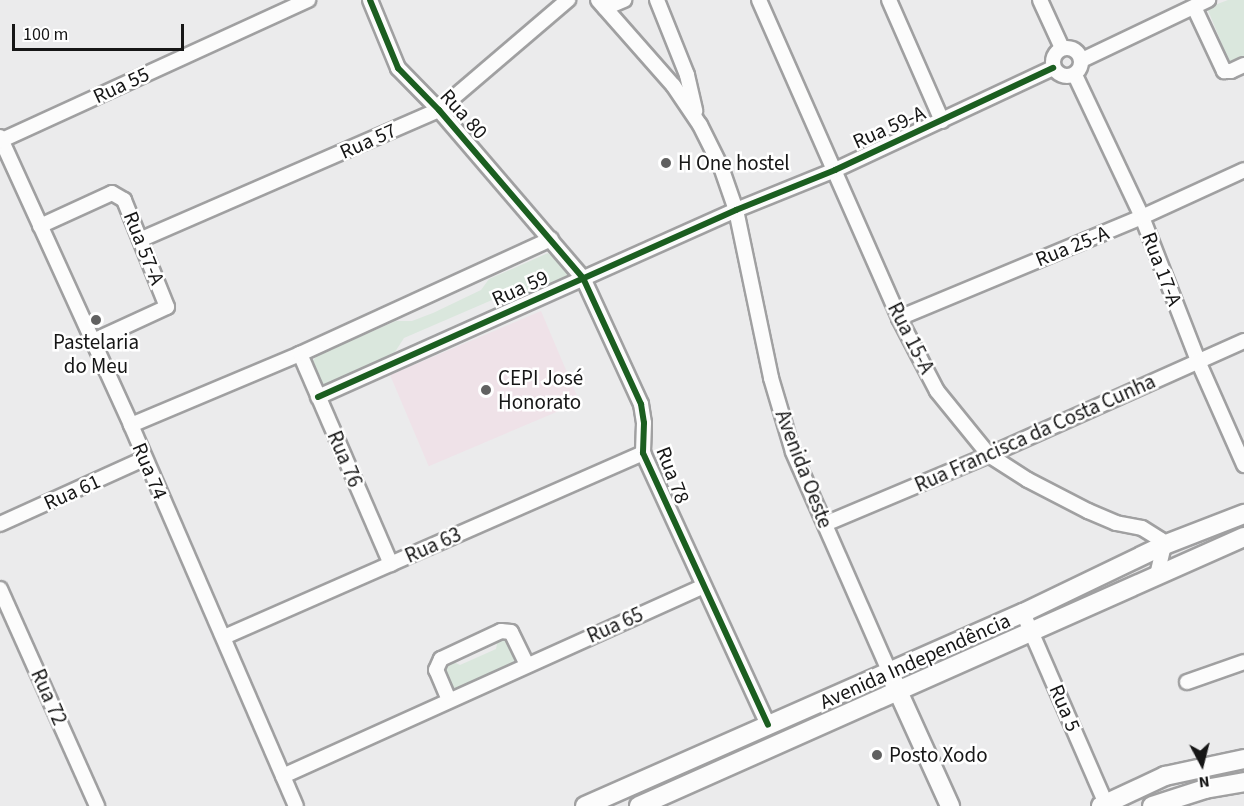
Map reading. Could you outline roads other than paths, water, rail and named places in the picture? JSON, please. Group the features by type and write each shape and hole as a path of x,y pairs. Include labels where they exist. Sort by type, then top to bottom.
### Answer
{"main road":[{"name":"Avenida Independência","path":"585,806 1023,613 1164,545 1244,514"},
{"name":"Avenida Independência","path":"639,806 1244,537"},
{"name":"Avenida Oeste","path":"889,671 950,806"},
{"path":"1103,805 1165,776 1199,766 1244,759"},
{"path":"1152,806 1205,789 1244,782"}],"street":[{"name":"Rua 55","path":"0,140 308,0"},
{"name":"Rua 80","path":"370,0 398,68 439,110 551,239"},
{"name":"Rua 57","path":"142,239 439,110 568,0"},
{"path":"602,4 624,0"},
{"name":"Avenida Oeste","path":"657,0 687,75 696,119"},
{"name":"Rua 15-A","path":"759,0 899,318 937,391 989,455 1028,480 1088,512 1116,523 1142,528 1161,540 1164,545"},
{"path":"888,0 942,121"},
{"path":"1040,0 1062,48"},
{"path":"1082,60 1208,0"},
{"name":"Avenida Oeste","path":"602,4 673,85 696,119 721,166 736,210 771,378 793,452 889,671"},
{"path":"1194,7 1224,71 1231,71 1244,65"},
{"path":"1062,48 1076,50 1082,60 1081,69 1075,75 1062,76 1053,68 1054,55 1062,48"},
{"name":"Rua 59-A","path":"736,210 835,170 1053,68"},
{"name":"Rua 17-A","path":"1075,75 1142,217 1198,360 1244,465"},
{"name":"Rua 74","path":"0,140 131,425 143,459 224,637 296,806"},
{"name":"Rua 25-A","path":"899,318 1142,217 1244,170"},
{"name":"Rua 57-A","path":"40,226 112,193 124,200 142,239 167,307 93,341"},
{"name":"Rua 59","path":"318,398 736,210"},
{"name":"Rua 78","path":"551,239 583,278 640,404 644,423 643,453 768,725"},
{"name":"Rua 59","path":"131,425 300,354 551,239"},
{"name":"Rua Francisca da Costa Cunha","path":"825,524 989,455 1244,341"},
{"name":"Rua 76","path":"300,354 391,564"},
{"name":"Rua 63","path":"224,637 643,453"},
{"name":"Rua 61","path":"0,525 143,459"},
{"path":"1157,575 1164,545"},
{"name":"Rua 65","path":"283,776 703,586"},
{"name":"Rua 72","path":"0,589 98,806"},
{"name":"Rua 5","path":"1023,613 1103,805"},
{"path":"448,700 436,670 441,659 501,631 511,632 527,665"},
{"path":"1187,682 1244,662"}],"place":[{"name":"H One hostel","path":"666,163"},
{"name":"Pastelaria do Meu","path":"96,320"},
{"name":"CEPI José Honorato","path":"486,390"},
{"name":"Posto Xodo","path":"877,755"}]}
